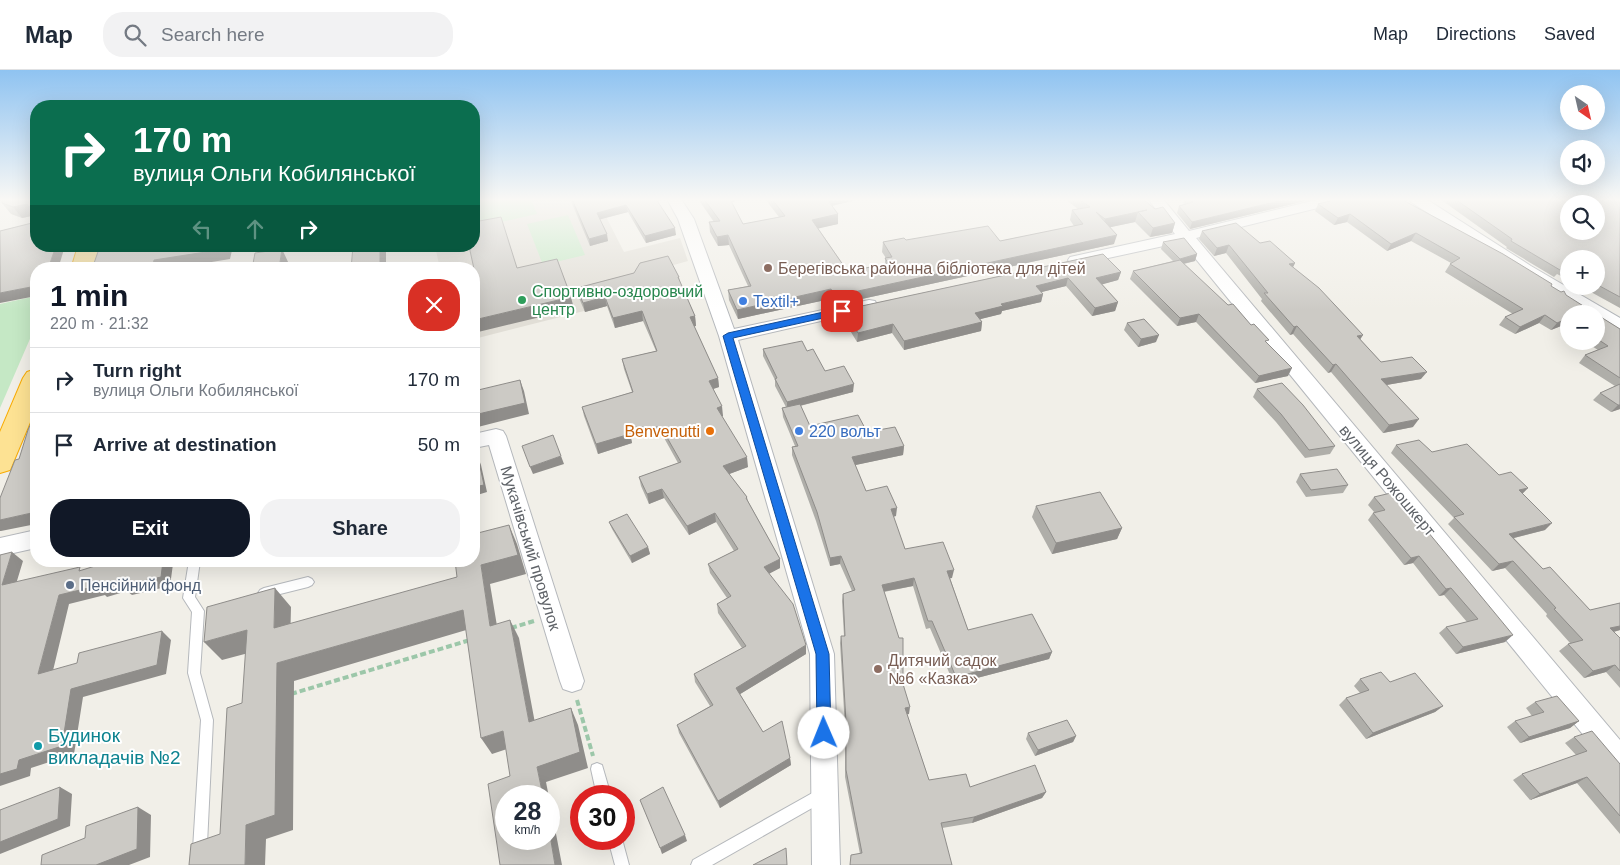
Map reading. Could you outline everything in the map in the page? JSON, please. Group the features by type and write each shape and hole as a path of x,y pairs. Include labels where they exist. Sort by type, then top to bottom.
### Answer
{"highway":[{"path":"0,463 30,392"}],"street":[{"path":"692,236 728,336 822,654 826,865"},
{"path":"1059,263 1186,236"},
{"name":"вулиця Рожошкерт","path":"1186,236 1620,760"},
{"path":"1474,236 1620,325"},
{"path":"728,336 884,302"},
{"name":"Мукачівський провулок","path":"480,440 496,436 572,681"},
{"path":"0,547 30,540"}],"lane":[{"path":"194,567 189,598 203,609 194,673 207,720 199,865"},
{"path":"253,596 308,582"},
{"path":"597,769 601,785"},
{"path":"698,865 825,793"},
{"path":"618,850 622,865"}],"path":[{"path":"505,630 552,616"},
{"path":"281,697 477,638"},
{"path":"572,681 597,769"}],"shaded area":[{"path":"480,236 616,236 624,252 680,238 688,261 670,266 667,290 480,337 480,262 438,262 436,252 480,252"}],"green space":[{"path":"532,236 577,236 585,255 543,265"},
{"path":"30,297 30,339 0,408 0,304"}],"building":[{"path":"0,236 30,236 30,252 54,252 50,262 30,262 30,287 0,293"},
{"path":"480,236 507,236 517,268 557,259 571,297 480,319 480,262 472,262 470,252 480,252"},
{"path":"588,236 599,236 589,239"},
{"path":"728,236 823,236 848,272 888,263 885,258 892,257 883,242 904,238 906,240 929,236 996,236 1000,241 1024,236 1112,236 835,296 831,289 737,310 728,290 751,286"},
{"path":"1206,236 1252,236 1260,243 1270,241 1295,263 1289,264 1319,288 1363,335 1357,336 1381,362 1412,357 1427,372 1381,379 1419,419 1389,425 1336,364 1333,365 1297,326 1294,327 1264,293 1268,293 1229,245 1217,248"},
{"path":"1380,236 1409,236 1391,244"},
{"path":"1421,236 1470,236 1552,284 1551,286 1560,291 1560,295 1566,295 1582,305 1560,305 1560,322 1557,323 1545,315 1520,327 1505,317 1523,309 1450,264 1460,258"},
{"path":"1508,236 1560,236 1560,240 1605,240 1605,236 1620,236 1620,297 1605,289 1605,250 1560,250 1560,270 1511,241 1512,239"},
{"path":"1184,238 1197,254 1180,259 1163,242"},
{"path":"98,252 206,252 154,260 154,262 94,262"},
{"path":"282,252 280,262 253,262 255,253"},
{"path":"352,252 380,252 380,262 352,262"},
{"path":"1103,254 1121,272 1096,278 1118,302 1095,308 1068,278 1036,286 1043,294 1001,304 1003,306 975,313 982,322 904,341 893,324 858,333 843,310"},
{"path":"668,256 695,316 690,317 718,378 709,381 722,406 717,408 747,457 723,466 747,497 780,559 764,567 793,604 806,645 736,688 763,732 782,721 790,758 718,801 677,725 713,705 694,674 746,646 717,604 731,596 708,564 738,549 715,513 687,526 662,489 647,494 639,477 681,462 661,427 628,427 630,434 596,444 582,407 633,392 622,359 657,351 642,311 613,318 605,297 583,303 577,288 634,273 640,263"},
{"path":"1180,260 1228,305 1233,304 1251,325 1254,324 1269,340 1265,341 1292,368 1259,376 1199,314 1180,318 1133,271"},
{"path":"1144,319 1159,335 1141,339 1127,323"},
{"path":"1605,320 1620,329 1620,378 1585,355 1598,350 1605,350 1605,347 1608,346 1605,344"},
{"path":"802,341 807,351 813,349 825,371 844,366 854,384 787,402 763,349"},
{"path":"520,380 525,403 480,414 480,390"},
{"path":"1282,383 1303,405 1335,446 1309,450 1281,414 1257,389"},
{"path":"1620,384 1620,405 1600,393"},
{"path":"800,404 810,426 858,415 867,432 895,427 904,446 852,457 866,491 887,486 897,508 891,509 905,549 943,542 954,570 947,571 968,630 1032,614 1052,652 956,677 932,621 928,621 914,578 882,585 899,638 903,638 903,684 910,707 905,708 929,780 966,774 970,787 1035,765 1046,792 974,817 941,823 952,865 850,865 851,855 862,853 846,770 846,722 841,636 845,636 843,594 855,590 841,556 830,558 817,512 792,447 798,446 782,408"},
{"path":"30,425 30,513 0,520 0,498 15,460 19,459"},
{"path":"553,435 561,456 530,467 522,446"},
{"path":"1419,440 1432,452 1467,444 1499,475 1511,472 1528,488 1519,490 1552,523 1509,534 1543,569 1550,567 1590,610 1620,603 1620,626 1610,628 1620,638 1620,671 1615,665 1593,671 1568,644 1583,640 1554,609 1556,608 1513,561 1499,564 1454,517 1464,514 1396,445"},
{"path":"480,466 484,485 480,486"},
{"path":"1337,469 1348,485 1311,490 1300,474"},
{"path":"1100,492 1122,528 1056,543 1036,506"},
{"path":"1395,492 1513,635 1463,647 1446,627 1478,619 1451,588 1446,589 1419,556 1411,558 1373,513 1385,510 1374,497"},
{"path":"627,514 648,547 630,556 609,522"},
{"path":"509,525 518,555 481,565 490,626 510,620 529,722 571,708 580,752 537,767 541,785 495,785 495,831 488,784 510,776 503,731 481,738 463,610 277,663 275,815 246,825 245,865 189,865 191,844 220,834 227,708 242,703 247,630 204,642 207,607 275,588 274,628 457,577 456,567 480,567 480,532"},
{"path":"12,552 2,585 80,567 79,571 92,567 162,567 161,577 122,586 123,580 97,588 97,586 59,595 38,674 77,663 79,653 162,631 157,665 71,689 62,746 19,760 17,769 0,774 0,555"},
{"path":"1381,672 1390,682 1415,673 1443,706 1373,733 1346,698 1369,690 1360,679"},
{"path":"1557,696 1579,721 1529,737 1515,721 1544,712 1535,702"},
{"path":"1067,720 1076,736 1038,750 1028,733"},
{"path":"1592,731 1620,764 1620,816 1587,777 1540,794 1522,774 1587,751 1574,737"},
{"path":"60,787 58,819 0,842 0,810"},
{"path":"663,787 685,835 660,848 640,800"},
{"path":"138,807 137,849 96,865 41,865 42,855 85,838 86,826"},
{"path":"786,848 787,865 753,865"},
{"path":"498,850 552,850 555,865 500,865"}],"place":[{"name":"Берегівська районна бібліотека для дітей","path":"768,268"},
{"name":"Спортивно-оздоровчий центр","path":"522,300"},
{"name":"Textil+","path":"743,301"},
{"name":"Benvenutti","path":"710,431"},
{"name":"220 вольт","path":"799,431"},
{"name":"Пенсійний фонд","path":"70,585"},
{"name":"Дитячий садок №6 «Казка»","path":"878,669"},
{"name":"Будинок викладачів №2","path":"38,746"}],"route":[{"path":"824,733 822,654 728,336 842,311"}]}
